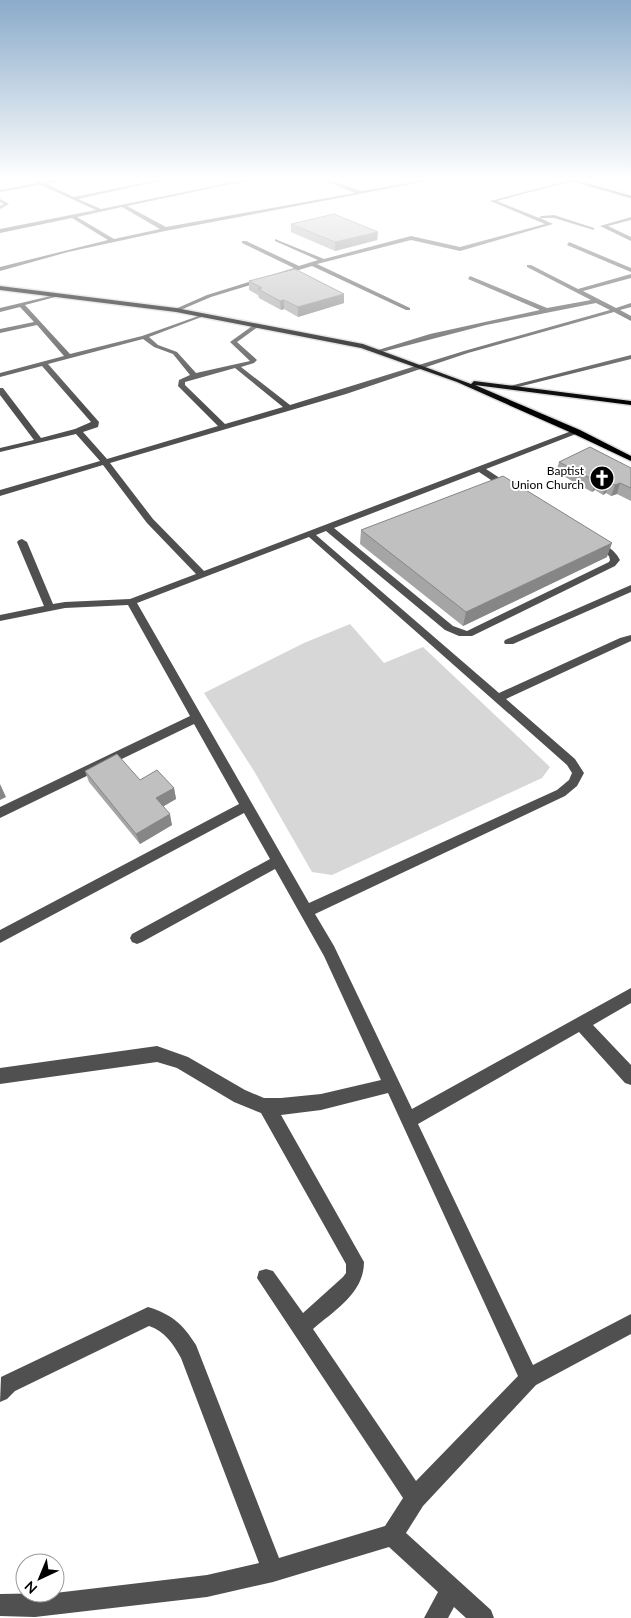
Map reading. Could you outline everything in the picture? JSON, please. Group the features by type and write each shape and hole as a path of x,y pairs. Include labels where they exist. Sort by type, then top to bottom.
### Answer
{"main road":[{"path":"0,288 176,310 348,343 378,351 460,381 577,432 631,460"},
{"path":"460,381 631,403"}],"street":[{"path":"1,268 51,256"},
{"path":"272,256 300,269"},
{"path":"312,256 324,261"},
{"path":"176,310 209,296 345,256"},
{"path":"596,256 631,270"},
{"path":"314,265 408,309"},
{"path":"529,266 631,319"},
{"path":"577,291 631,276"},
{"path":"470,278 544,309"},
{"path":"0,310 57,295"},
{"path":"378,351 433,334 544,309 596,300"},
{"path":"22,305 68,356"},
{"path":"0,493 223,428 466,352 631,305"},
{"path":"0,375 144,338 202,315"},
{"path":"0,332 38,323"},
{"path":"223,428 182,386 181,381 254,360 233,342 257,325"},
{"path":"144,338 156,346 175,354 195,376"},
{"path":"510,387 631,357"},
{"path":"2,450 96,425 44,364"},
{"path":"236,366 287,407"},
{"path":"0,390 39,441"},
{"path":"78,431 105,462 150,521 203,575"},
{"path":"0,618 65,604 131,602 577,432"},
{"path":"480,469 498,486 518,494"},
{"path":"328,527 352,542 449,628 459,633 468,634 612,564 615,560 613,555 589,540"},
{"path":"307,911 560,793 573,783 578,773 572,762 310,534"},
{"path":"22,542 49,607"},
{"path":"509,642 631,588"},
{"path":"131,602 329,951 529,1378"},
{"path":"498,698 631,638"},
{"path":"0,813 197,718"},
{"path":"0,937 247,805"},
{"path":"137,938 278,861"},
{"path":"409,1120 631,995"},
{"path":"582,1024 631,1077"},
{"path":"0,1076 156,1054 172,1057 252,1103 267,1108 280,1108 349,1098 392,1084"},
{"path":"267,1108 355,1262 354,1274 350,1284 301,1326"},
{"path":"266,1278 301,1326 415,1498"},
{"path":"0,1392 8,1384 148,1316 160,1320 175,1329 189,1352 273,1571"},
{"path":"0,1605 35,1606 207,1586 273,1571 392,1535 415,1498 529,1378 631,1324"},
{"path":"392,1535 483,1618"},
{"path":"435,1618 452,1589"}],"shaded area":[{"path":"350,624 384,663 423,647 550,767 542,778 332,875 312,872 254,771 204,693 304,643"}],"building":[{"path":"295,269 344,294 298,307 284,300 280,301 258,289 262,288 249,281"},
{"path":"590,447 631,468 631,488 620,483 615,485 609,482 606,484 599,480 596,481 559,462"},
{"path":"503,476 612,543 466,612 361,530"},
{"path":"117,754 140,780 157,770 174,788 156,798 170,814 136,834 85,771"}],"place":[{"name":"Baptist Union Church","path":"602,478"}]}
